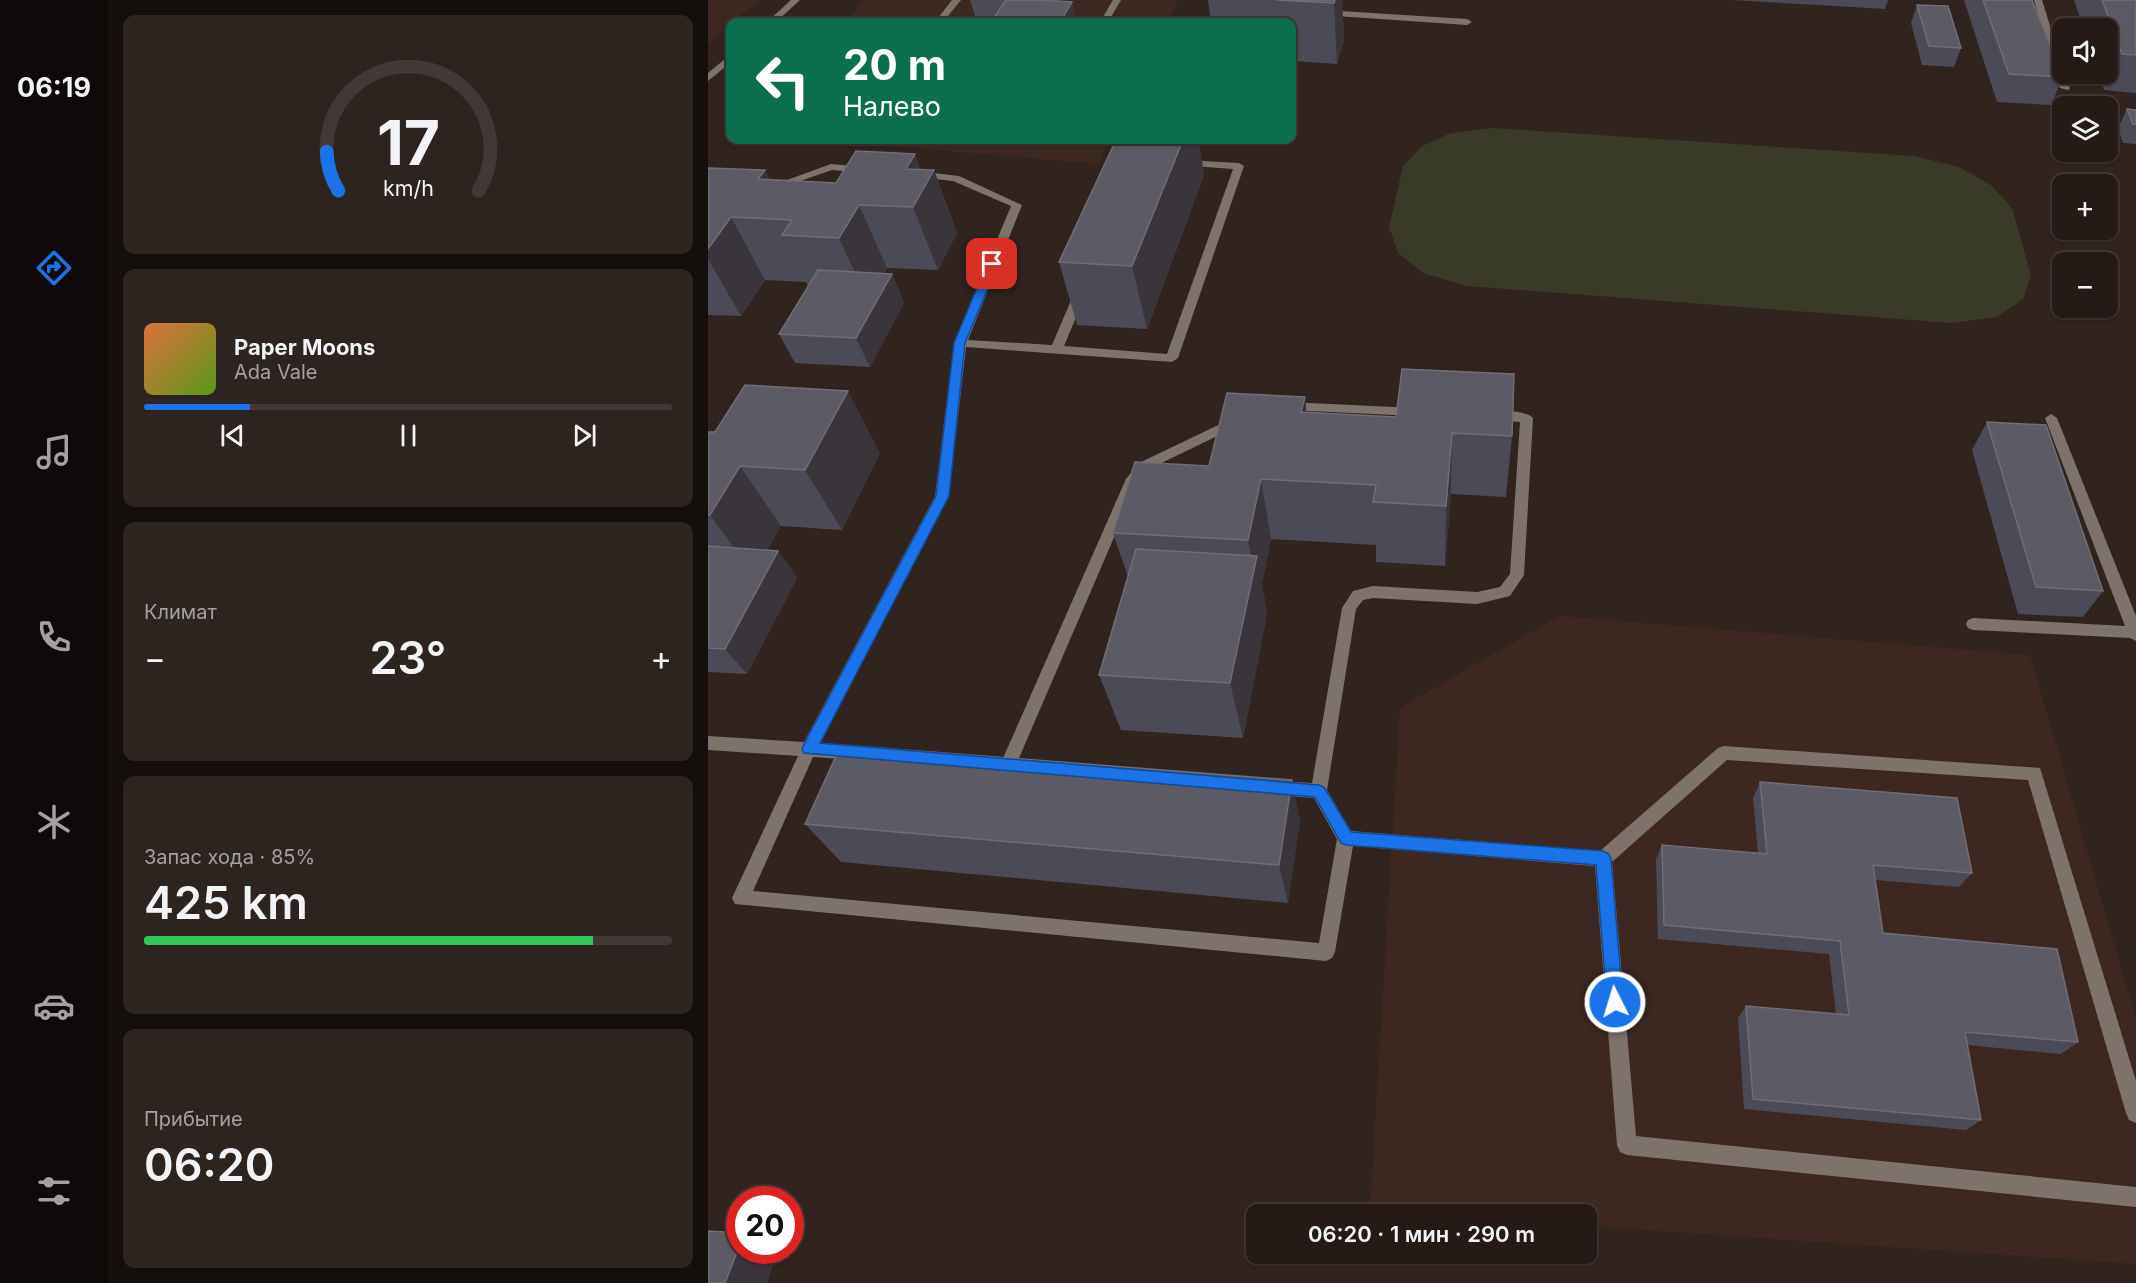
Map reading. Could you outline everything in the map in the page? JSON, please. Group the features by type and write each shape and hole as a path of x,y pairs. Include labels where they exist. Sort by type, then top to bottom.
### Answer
{"street":[{"path":"776,18 796,0"},
{"path":"942,18 957,0"},
{"path":"1106,18 1117,0"},
{"path":"2038,0 2065,88"},
{"path":"1314,13 1467,22"},
{"path":"708,78 726,62"},
{"path":"960,343 1172,358 1239,166 1171,163"},
{"path":"756,195 785,181 831,167 876,171"},
{"path":"898,173 955,178 1017,205 960,343 942,496 809,749 741,898 1326,952 1346,838 1319,791 1349,608 1358,595 1373,592 1477,598 1504,592 1517,575 1527,418 1479,416"},
{"path":"1056,350 1088,276"},
{"path":"1271,410 1289,406 1432,413"},
{"path":"1031,767 1002,765 1131,482 1144,466 1253,413"},
{"path":"1974,624 2135,634 2051,418"},
{"path":"708,743 879,755"},
{"path":"1346,838 1603,859 1724,753 2034,773 2136,1113"},
{"path":"1261,786 1319,791"},
{"path":"1603,859 1627,1145 2136,1197"}],"shaded area":[{"path":"708,0 761,0 736,18 726,18 726,28 708,44"},
{"path":"864,0 1178,0 1169,18 848,18"},
{"path":"866,144 1108,144 1098,164"},
{"path":"1559,616 2030,655 2136,1019 2136,1264 1597,1227 1597,1204 1370,1204 1400,708"}],"green space":[{"path":"1492,128 1915,156 1959,167 1991,185 2012,208 2031,275 2023,299 1997,317 1951,323 1467,286 1423,273 1398,253 1389,227 1403,166 1422,146 1451,133"}],"building":[{"path":"1006,0 1072,2 1062,18 994,18"},
{"path":"1277,0 1335,0 1334,3"},
{"path":"1983,0 2032,0 2052,50 2052,76 2009,74"},
{"path":"2102,0 2136,0 2136,55 2122,54 2118,43 2118,18 2109,18"},
{"path":"1917,5 1948,6 1961,48 1929,46"},
{"path":"2127,109 2136,110 2136,124 2133,124"},
{"path":"1114,144 1181,144 1132,266 1059,262"},
{"path":"856,151 915,154 906,169 934,170 913,207 859,205 839,238 782,235 792,220 731,217 708,249 708,168 765,170 758,179 836,183"},
{"path":"818,270 892,274 856,338 779,334"},
{"path":"1402,369 1514,374 1512,436 1452,433 1446,506 1373,502 1376,485 1261,479 1248,540 1113,533 1135,462 1209,466 1227,393 1305,397 1301,412 1396,417"},
{"path":"745,385 848,391 805,470 740,466 708,515 708,432 715,432"},
{"path":"1987,422 2046,425 2103,591 2036,587"},
{"path":"708,546 778,551 725,649 708,648"},
{"path":"1136,549 1257,556 1230,683 1099,675"},
{"path":"841,745 1292,780 1279,865 805,824"},
{"path":"1760,782 1957,798 1972,873 1873,865 1883,933 2057,949 2078,1042 1965,1032 1981,1120 1753,1099 1746,1006 1849,1015 1840,941 1664,925 1662,845 1767,854"},
{"path":"708,1231 726,1232 726,1264 732,1264 725,1283 708,1283"}],"route":[{"path":"992,264 960,343 942,496 809,749 1319,791 1346,838 1603,859 1615,1002"}]}
